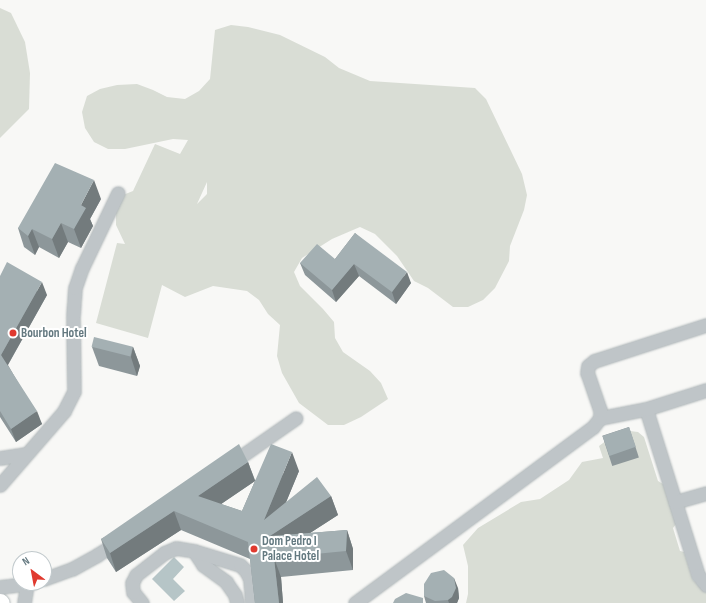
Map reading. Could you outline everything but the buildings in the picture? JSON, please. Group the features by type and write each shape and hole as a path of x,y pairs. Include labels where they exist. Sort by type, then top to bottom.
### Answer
{"street":[{"path":"0,484 64,411 74,391 73,316 75,288 82,268 118,192"},
{"path":"355,603 593,427 600,418 600,410 587,373 588,366 594,361 706,325"},
{"path":"600,418 646,409 706,390"},
{"path":"646,409 698,574 706,585"},
{"path":"219,471 296,418"},
{"path":"0,457 26,454"},
{"path":"675,502 706,493"},
{"path":"52,576 72,569 97,555 129,533"},
{"path":"142,603 133,592 132,583 136,575 147,564 168,551 176,548 194,551 240,565 246,571 250,579 252,603"},
{"path":"194,551 203,565 226,582 235,595 237,603"},
{"path":"0,587 12,586"},
{"path":"24,603 27,591"}],"shaded area":[{"path":"0,8 11,13 25,42 30,73 29,109 0,138"},
{"path":"231,25 248,27 280,35 325,57 339,68 370,81 475,88 486,99 522,174 527,195 524,210 510,246 509,261 495,288 483,300 468,307 453,307 428,288 414,281 397,256 375,234 360,227 332,239 302,258 294,272 300,286 334,322 335,338 343,352 370,371 381,383 388,399 361,417 344,425 328,425 299,403 282,373 277,356 280,325 268,314 259,300 247,291 213,286 185,297 162,285 148,338 96,323 117,243 125,244 116,225 116,210 123,195 133,191 155,144 180,154 188,140 173,139 125,149 108,149 94,142 85,128 82,112 87,96 100,89 117,85 137,84 167,97 185,99 199,91 210,79 215,30","holes":["207,182 207,194 197,204"]},
{"path":"618,432 638,432 644,437 658,481 663,484 676,524 673,528 680,551 684,552 693,580 706,592 706,603 466,603 468,594 468,566 463,545 478,528 521,502 540,499 569,480 582,462 603,458 599,446"},
{"path":"174,557 184,567 173,579 185,591 174,601 152,579"}],"place":[{"name":"Bourbon Hotel","path":"13,333"},
{"name":"Dom Pedro I Palace Hotel","path":"254,549"}]}
